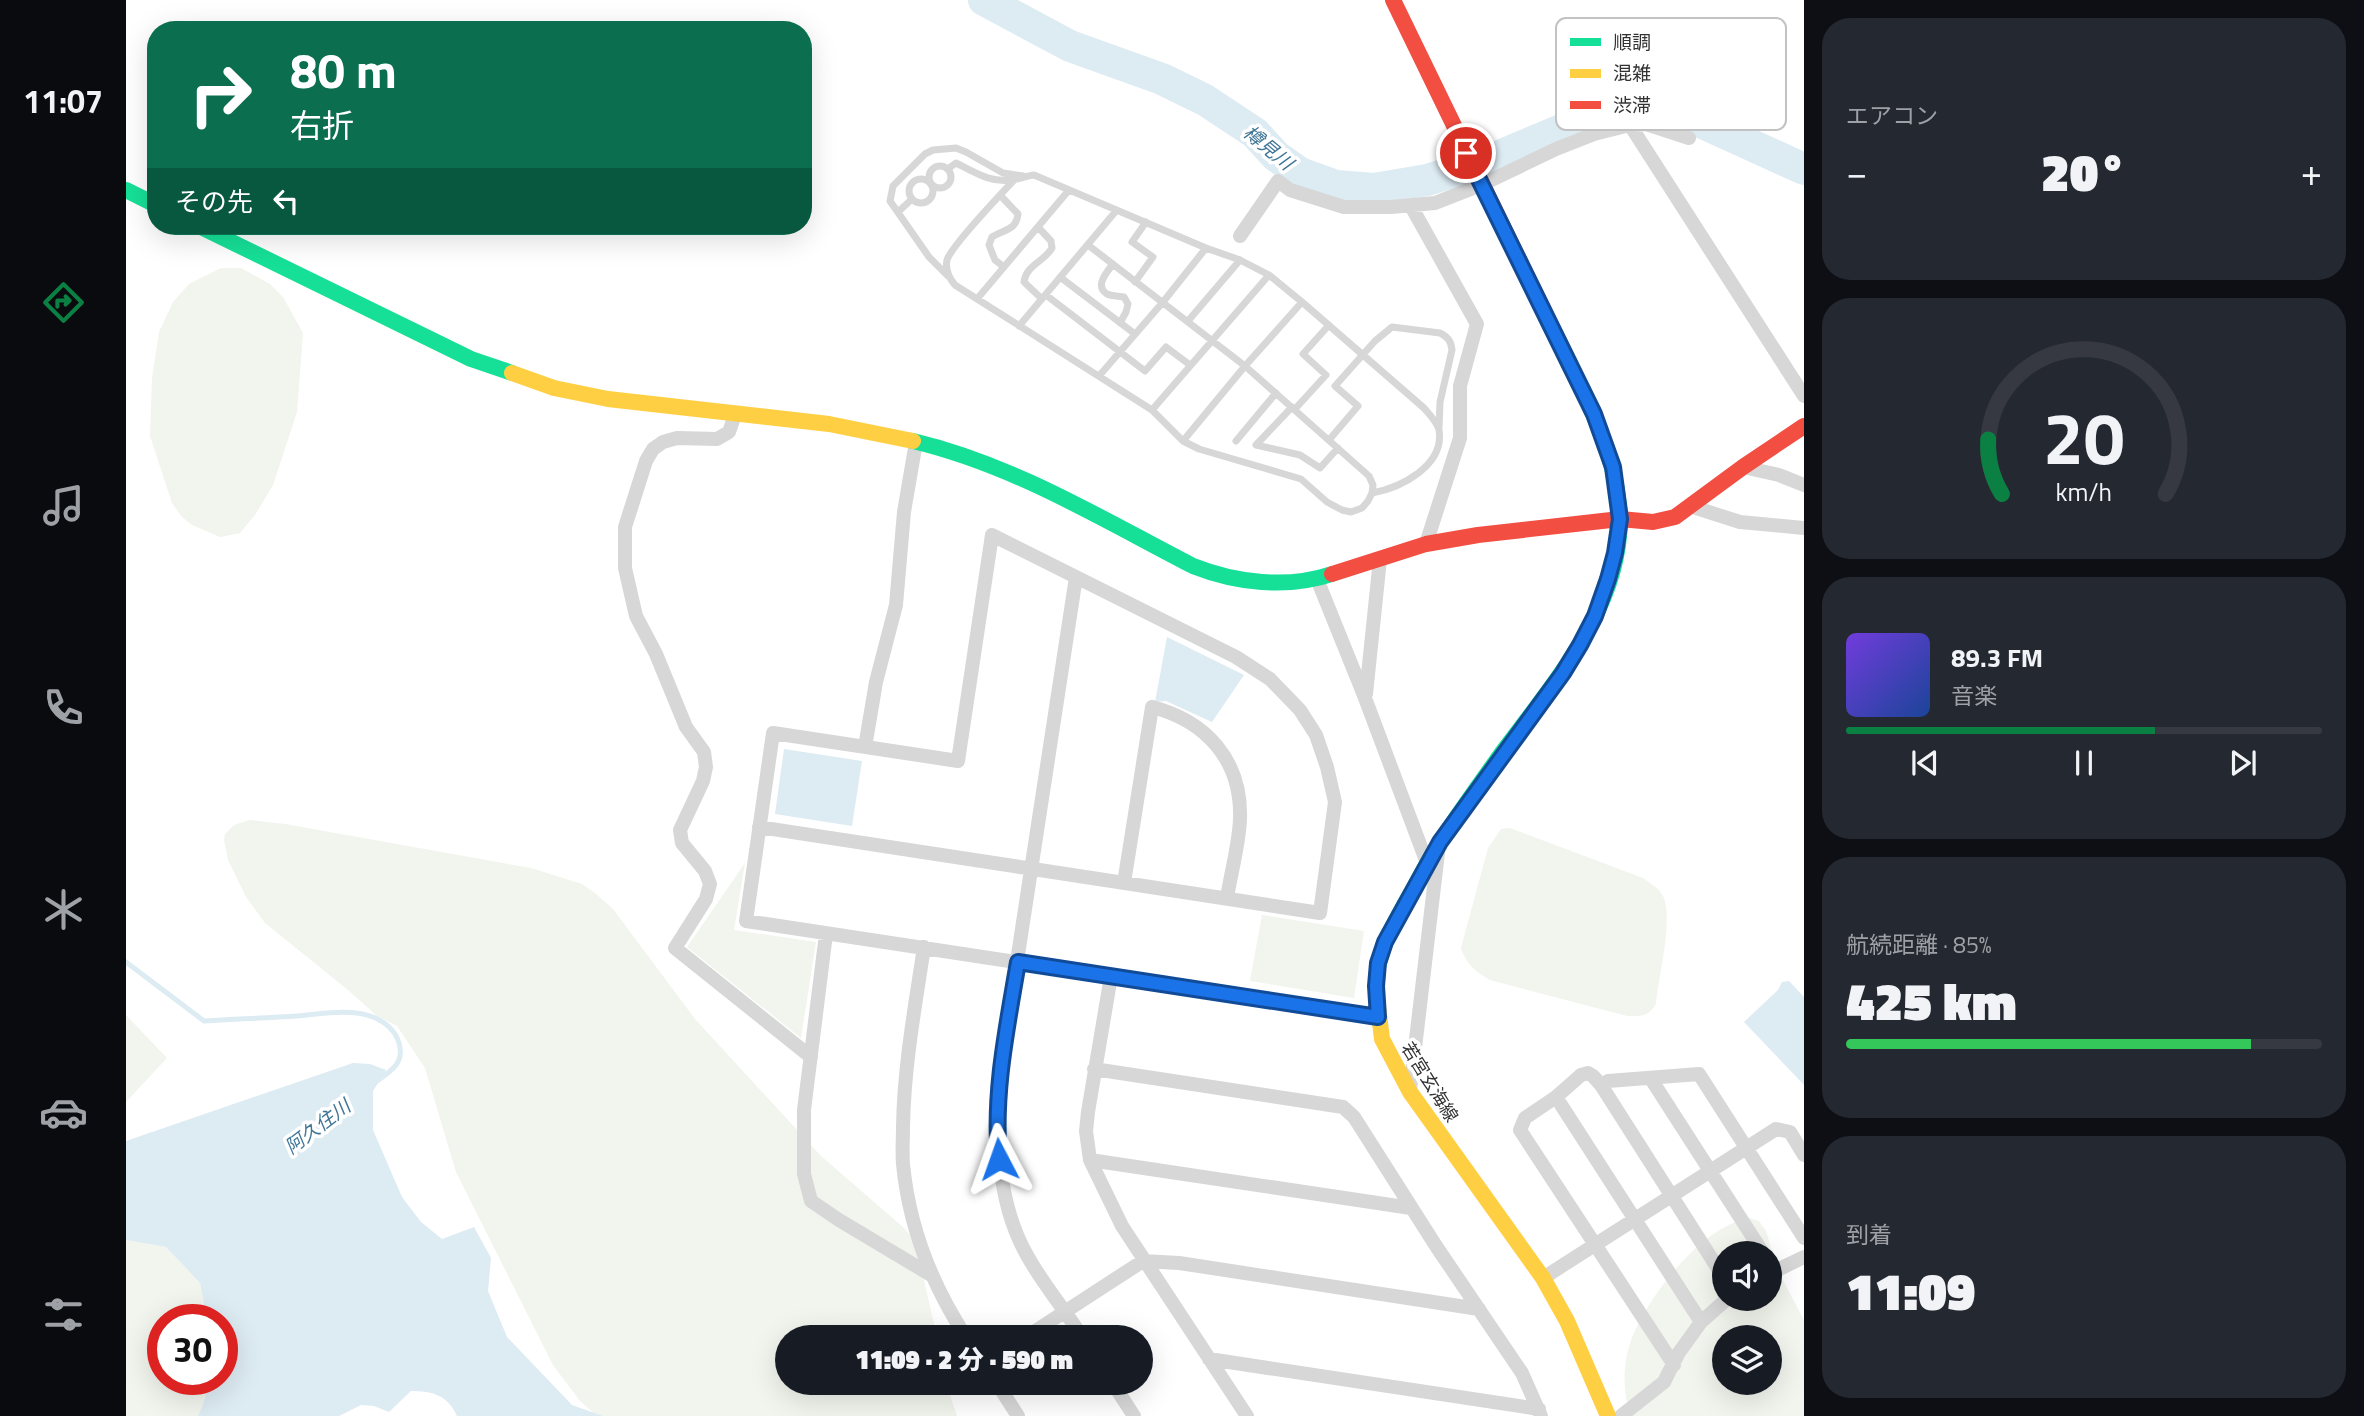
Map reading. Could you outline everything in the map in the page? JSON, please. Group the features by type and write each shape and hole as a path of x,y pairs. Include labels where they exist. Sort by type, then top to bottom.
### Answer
{"street":[{"name":"若宮玄海線","path":"1393,0 1594,414 1613,467 1620,519 1608,579 1595,616 1580,645 1563,673 1440,842 1385,942 1378,963 1378,1017 1382,1039 1410,1093 1543,1278 1567,1321 1608,1416"},
{"path":"1240,236 1278,181 1290,190 1344,207 1435,203 1556,149 1610,130"},
{"path":"1633,130 1804,396"},
{"path":"1664,130 1689,138"},
{"path":"126,190 147,200"},
{"path":"1411,205 1477,324 1461,386 1460,438 1426,544"},
{"path":"217,235 471,359 510,374 554,388 608,399 829,424 964,455 1024,479 1168,554 1216,575 1264,583 1317,579 1426,544 1478,535 1620,519 1653,522 1675,517 1804,426"},
{"path":"735,415 729,432 717,439 677,438 663,442 653,449 646,461 625,527 625,568 636,616 656,654 686,727 704,752 706,767 703,781 680,830 682,843 705,871 710,884 706,899 675,948 811,1057"},
{"path":"865,747 876,682 896,605 904,512 916,442"},
{"path":"1743,467 1779,475 1804,485"},
{"path":"1690,506 1740,522 1804,528"},
{"path":"759,827 1320,913 1335,802 1327,767 1315,735 1300,710 1264,675 1236,657 992,535 958,761 773,733 759,827 746,921 1378,1017"},
{"path":"1365,698 1380,559"},
{"path":"1074,1325 1027,1256 1002,1186 997,1132 1000,1072 1076,577"},
{"path":"1317,579 1427,863"},
{"path":"1124,883 1152,707 1172,712 1198,727 1215,742 1234,775 1240,819 1227,898"},
{"path":"1410,1093 1440,842"},
{"path":"826,934 804,1110 804,1174 811,1201 931,1275"},
{"path":"925,947 910,1034 903,1102 903,1163 911,1213 931,1275 959,1325"},
{"path":"1111,976 1086,1131 1090,1160 1122,1226 1143,1261 1247,1416"},
{"path":"1094,1069 1343,1107 1354,1117 1411,1209 1522,1373 1540,1412"},
{"path":"1674,1365 1520,1130 1525,1118 1586,1073 1593,1076 1712,1259"},
{"path":"1601,1085 1608,1081 1699,1074 1804,1238"},
{"path":"1651,1079 1755,1241"},
{"path":"1556,1097 1701,1322"},
{"path":"1543,1278 1776,1129 1790,1132 1804,1155"},
{"path":"1090,1160 1411,1209"},
{"path":"1782,1265 1804,1257"},
{"path":"1044,1325 1143,1261 1179,1263 1479,1309"},
{"path":"1621,1416 1664,1382 1678,1354 1701,1322 1713,1311"},
{"path":"1209,1359 1540,1412"},
{"path":"1004,1395 1018,1416"},
{"path":"1121,1395 1135,1416"}],"lane":[{"path":"1087,246 1245,366 1369,476 1373,493 1362,508 1352,512 1342,510 1327,502 1301,479 1213,454 1183,441 1152,410 955,285 929,257 890,201 893,186 925,154 933,150 956,148 1003,173 1034,175 1240,260 1269,275 1303,302 1424,408 1439,428"},
{"path":"949,169 956,163 992,181 1014,180 1023,176"},
{"path":"931,184 921,180 914,182 909,192 912,199 923,203 930,200 933,193 931,184 930,173 934,167 942,165 949,169 952,175 948,185 937,188 931,184"},
{"path":"949,277 947,268 951,252 1014,180"},
{"path":"977,299 1069,190"},
{"path":"1000,195 1018,214 1017,223 992,237 989,246 995,260 1004,267"},
{"path":"898,212 912,199"},
{"path":"1019,326 1116,211"},
{"path":"1135,282 1153,257 1132,242 1146,222"},
{"path":"1038,227 1051,242 1052,248 1042,262 1031,267 1024,282 1145,371 1166,347 1190,365"},
{"path":"1099,376 1206,248"},
{"path":"1188,321 1240,260"},
{"path":"1113,264 1102,278 1101,286 1109,295 1124,297 1128,304 1120,323"},
{"path":"1152,410 1269,275"},
{"path":"1060,277 1135,334"},
{"path":"1183,441 1303,302"},
{"path":"1329,325 1303,354 1326,375 1256,445 1300,455 1320,468 1338,448"},
{"path":"1329,440 1358,406 1335,386 1362,354 1392,327 1446,336 1452,349 1440,402 1437,447 1428,463 1403,484 1373,493"},
{"path":"1236,441 1276,393"},
{"path":"1437,447 1455,454"}],"shaded area":[{"path":"221,268 241,268 270,284 283,297 303,333 297,412 273,485 255,515 240,533 220,537 192,525 172,503 150,436 152,378 159,332 173,302 189,284"},
{"path":"250,820 285,824 531,868 582,884 595,893 613,909 695,1019 821,1156 903,1227 915,1241 934,1325 775,1325 775,1395 950,1395 957,1416 597,1416 580,1401 553,1365 456,1172 425,1068 397,1026 377,1016 265,923 246,897 228,860 225,834 234,825"},
{"path":"1510,828 1643,878 1661,893 1666,906 1666,933 1656,1004 1647,1014 1627,1016 1490,980 1469,963 1461,948 1488,848 1501,829"},
{"path":"745,863 734,930 816,942 801,1038 687,947"},
{"path":"1262,915 1364,931 1354,998 1250,981"},
{"path":"126,1015 167,1058 126,1102"},
{"path":"1750,1218 1759,1221 1766,1231 1769,1241 1712,1241 1712,1311 1782,1311 1782,1279 1804,1320 1804,1416 1630,1416 1625,1373 1629,1347 1636,1329 1646,1309 1676,1269 1712,1235 1731,1224"},
{"path":"126,1240 166,1247 200,1283 204,1303 147,1304 147,1395 205,1395 198,1416 126,1416"}],"water":[{"path":"1167,637 1244,675 1212,722 1166,701 1155,702"},
{"path":"784,749 862,761 852,826 775,814"},
{"path":"1789,981 1804,997 1804,1085 1744,1022 1778,990 1782,982"},
{"path":"353,1063 370,1064 386,1070 373,1091 373,1130 402,1197 421,1222 442,1239 474,1227 491,1258 488,1291 507,1337 572,1405 603,1416 457,1416 444,1399 426,1392 411,1391 389,1412 374,1406 361,1405 339,1416 198,1416 205,1395 238,1395 238,1304 204,1304 200,1283 166,1247 126,1240 126,1141"}],"waterway":[{"name":"樽見川","path":"984,0 1070,46 1162,79 1205,100 1255,133 1276,156 1300,173 1336,186 1374,189 1427,180 1485,162 1561,130"},
{"name":"樽見川","path":"1718,130 1804,169"},
{"name":"阿久住川","path":"126,962 204,1021 345,1012 364,1014 377,1019 392,1030 400,1050 395,1066 377,1081"}],"traffic: fast":[{"path":"126,190 147,200"},
{"path":"217,235 471,359 512,373"},
{"path":"1376,990 1379,961 1384,947 1395,921 1426,866 1501,754 1564,670 1583,639 1612,575 1619,541 1616,485 1598,425 1562,348"},
{"path":"913,441 950,451 1022,479 1209,572 1244,580 1280,583 1332,574"}],"traffic: slow":[{"path":"512,373 554,388 608,399 829,424 913,441"},
{"path":"1376,990 1382,1039 1410,1092 1543,1278 1567,1321 1608,1416"}],"traffic: jam":[{"path":"1393,0 1562,348"},
{"path":"1332,574 1426,544 1478,535 1620,519 1653,522 1675,517 1804,426"}],"route":[{"path":"999,1159 997,1132 1000,1072 1018,962 1378,1017 1378,963 1403,906 1440,842 1563,673 1595,616 1615,553 1620,519 1613,467 1594,414 1466,153"}]}
